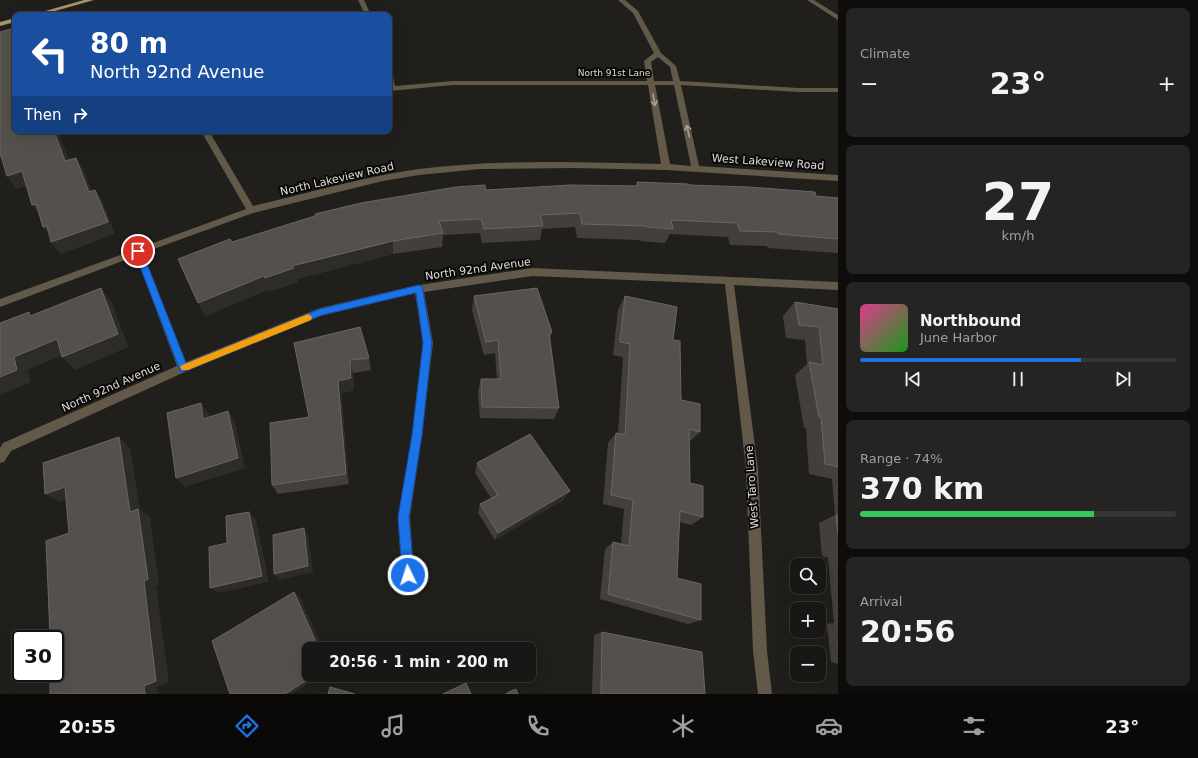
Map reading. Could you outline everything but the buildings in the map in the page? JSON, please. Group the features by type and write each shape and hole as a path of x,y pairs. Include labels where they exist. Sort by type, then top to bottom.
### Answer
{"main road":[{"path":"45,12 91,0"},
{"path":"0,24 12,21"}],"street":[{"path":"361,0 367,12"},
{"path":"621,0 636,12 658,54 673,66 696,169"},
{"path":"810,0 838,18"},
{"path":"658,54 647,61 666,167"},
{"name":"North 91st Lane","path":"392,89 453,83 677,83 806,90 838,90"},
{"path":"208,134 251,210"},
{"name":"North Lakeview Road","path":"0,303 251,210 383,178 434,170 480,166 574,165 696,169"},
{"name":"West Lakeview Road","path":"696,169 838,178"},
{"path":"138,251 183,368"},
{"name":"North 92nd Avenue","path":"0,458 7,447 183,368 320,312 419,289 532,272 838,286"},
{"name":"West Taro Lane","path":"729,281 752,469 760,652 764,694"},
{"path":"409,589 404,517 417,435 428,343 419,289"}],"slow traffic":[{"path":"185,367 308,317"}],"route":[{"path":"138,251 183,368 320,312 419,289 428,343 417,435 404,517 408,575"}]}
